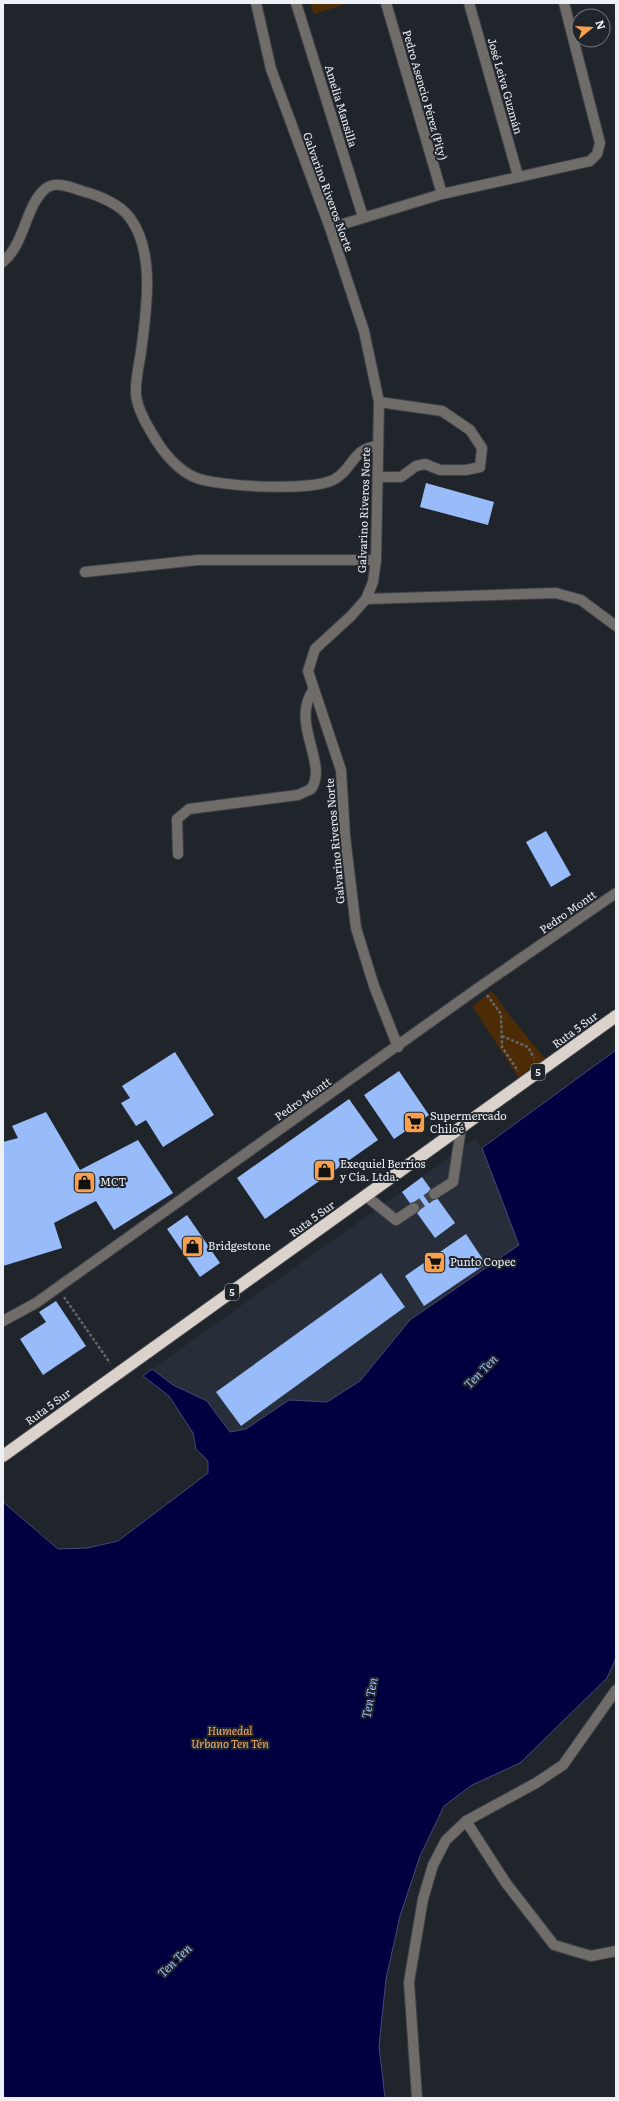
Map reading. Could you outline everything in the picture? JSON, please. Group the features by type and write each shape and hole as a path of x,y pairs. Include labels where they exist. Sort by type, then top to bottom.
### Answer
{"highway":[{"name":"Ruta 5 Sur","path":"3,1456 616,1016"}],"street":[{"name":"Galvarino Riveros Norte","path":"256,3 271,69 330,228 364,332 379,402 376,560 373,582 366,599 351,616 315,649 308,671 340,770 345,836 356,928 374,986 398,1047"},
{"name":"Amelia Mansilla","path":"296,3 363,217"},
{"name":"Pedro Asencio Pérez (Pity)","path":"386,3 442,194"},
{"name":"José Leiva Guzmán","path":"469,3 518,176"},
{"path":"330,228 442,194 590,161 597,154 600,143 564,3"},
{"path":"3,262 17,244 33,208 44,190 51,187 65,185 89,193 112,204 130,218 140,239 147,271 146,319 136,395 140,410 164,453 180,470 195,478 215,483 235,485 316,486 330,482 342,474 357,454 364,449 378,446"},
{"path":"378,477 401,477 416,466 426,464 440,470 466,470 480,467 482,448 470,430 442,411 379,402"},
{"path":"85,572 198,560 376,560"},
{"path":"366,599 556,593 581,600 616,626"},
{"path":"178,854 177,819 189,809 298,795 311,789 317,774 305,724 305,709 313,690"},
{"name":"Pedro Montt","path":"3,1321 36,1303 398,1047 481,986 616,893"},
{"path":"434,1194 453,1182 460,1128"},
{"path":"366,1196 396,1220 414,1208"},
{"path":"417,2098 409,1982 423,1899 433,1865 446,1840 466,1821 536,1783 562,1765 616,1690"},
{"path":"466,1821 506,1883 554,1945 591,1956 616,1951"}],"path":[{"path":"481,986 501,1014 502,1047 525,1082"},
{"path":"502,1036 528,1047 541,1070"},
{"path":"57,1288 118,1373"}],"shaded area":[{"path":"310,3 349,3 314,14"},
{"path":"492,991 510,1016 547,1061 520,1080 472,1006"},
{"path":"475,1139 482,1148 520,1245 360,1381 327,1402 289,1400 246,1429 230,1432 207,1401 173,1385 152,1369"}],"water":[{"name":"Humedal Urbano Ten Tén","path":"616,1050 616,1658 607,1678 520,1763 472,1785 444,1806 420,1856 400,1916 386,1979 379,2046 385,2098 3,2098 3,1502 58,1549 87,1548 118,1541 208,1473 208,1461 196,1449 193,1433 169,1396 143,1376 152,1369 173,1385 207,1401 230,1432 246,1429 289,1400 327,1402 360,1381 410,1320 519,1245 482,1148"}],"building":[{"path":"426,483 494,502 488,525 420,507"},
{"path":"546,831 571,875 551,887 526,842"},
{"path":"175,1052 214,1115 163,1147 146,1120 136,1126 121,1103 130,1098 122,1086"},
{"path":"399,1071 429,1115 394,1139 364,1095"},
{"path":"349,1099 378,1140 265,1219 237,1178"},
{"name":"MCT","path":"46,1112 80,1170 138,1140 173,1193 114,1230 96,1201 54,1223 62,1248 3,1266 3,1142 18,1138 12,1126"},
{"path":"422,1177 455,1223 435,1238 402,1192"},
{"name":"Bridgestone","path":"187,1215 220,1263 200,1277 167,1229"},
{"path":"466,1234 486,1264 424,1306 405,1276"},
{"path":"381,1273 405,1307 241,1426 216,1392"},
{"path":"56,1301 86,1346 43,1375 20,1339 46,1322 39,1312"}],"tunnel":[{"path":"414,1208 434,1194"}],"place":[{"name":"Supermercado Chiloé","path":"414,1122"},
{"name":"Exequiel Berríos y Cía. Ltda.","path":"325,1170"},
{"name":"MCT","path":"84,1182"},
{"name":"Bridgestone","path":"193,1246"},
{"name":"Punto Copec","path":"435,1262"}],"water label":[{"name":"Ten Ten","path":"481,1372"},
{"name":"Ten Ten","path":"370,1698"},
{"name":"Ten Ten","path":"175,1961"}]}
